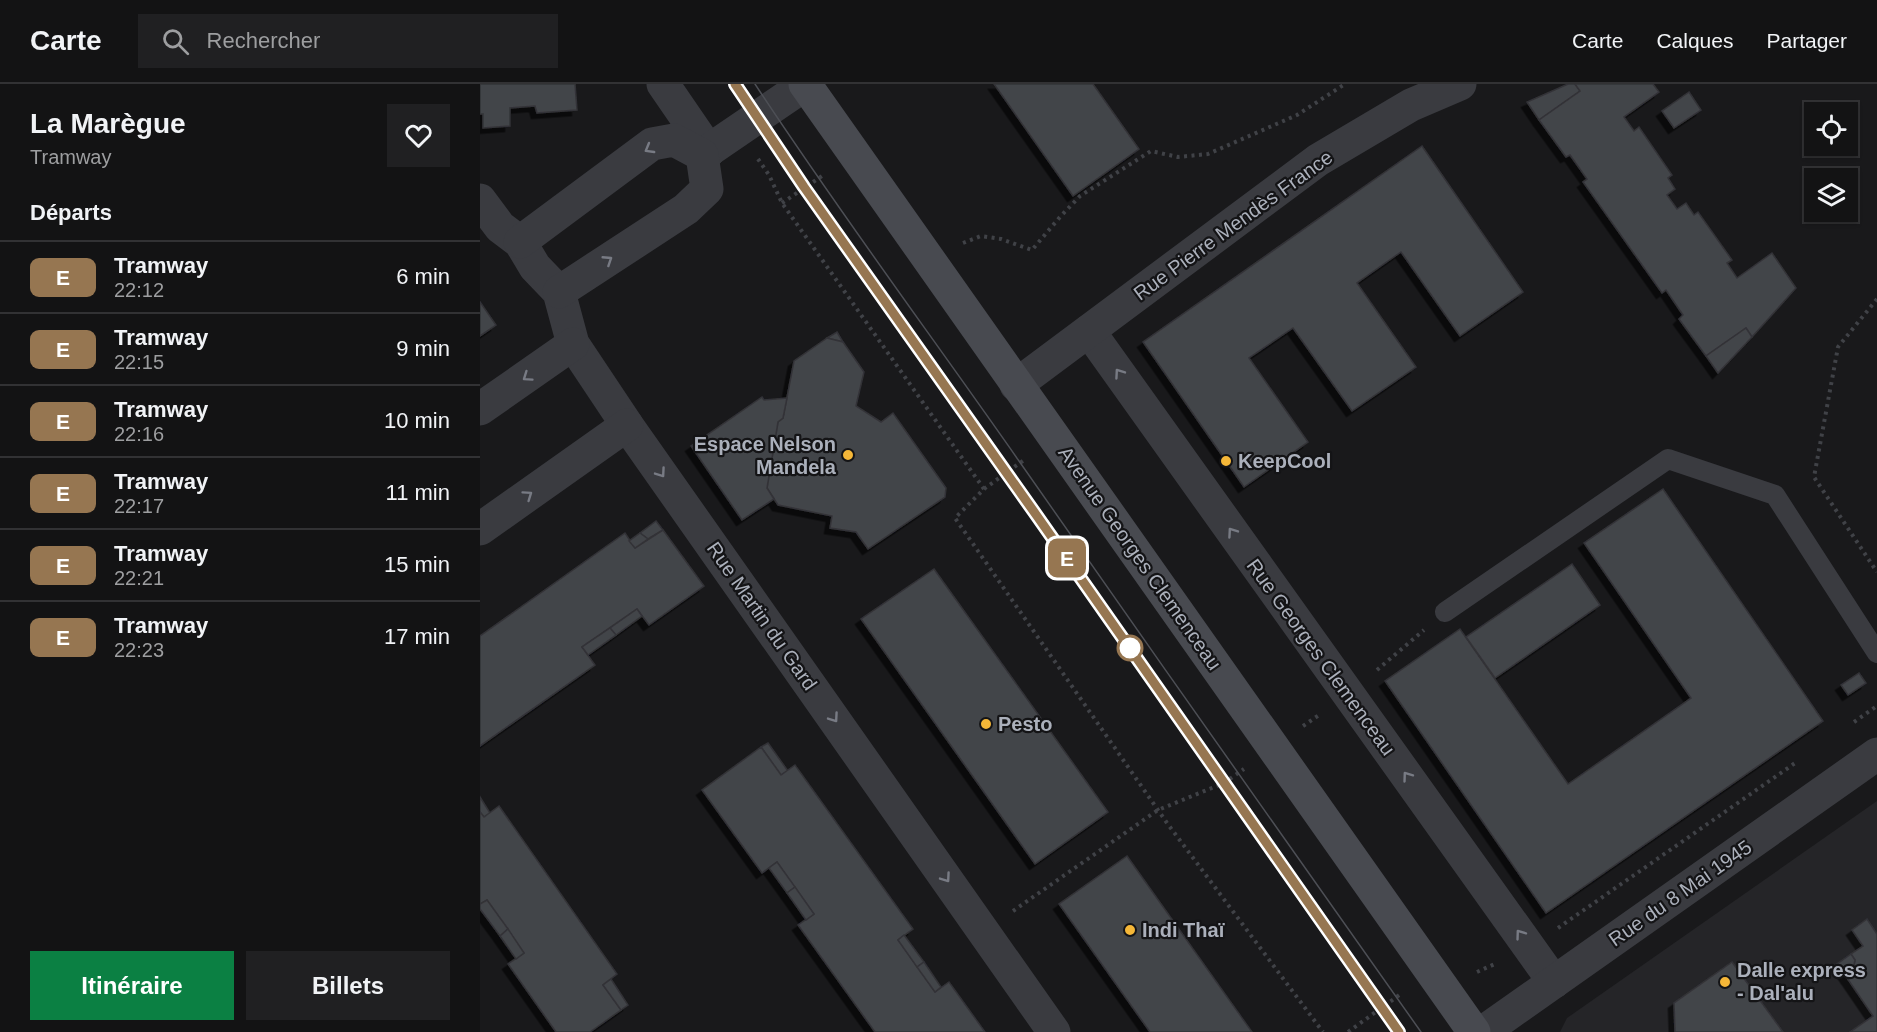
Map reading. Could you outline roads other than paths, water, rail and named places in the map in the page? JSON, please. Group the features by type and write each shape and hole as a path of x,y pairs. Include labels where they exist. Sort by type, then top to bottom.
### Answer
{"street":[{"path":"559,292 686,209 708,189 706,153 663,84"},
{"path":"706,153 805,84"},
{"name":"Avenue Georges Clemenceau","path":"805,84 1474,1032"},
{"name":"Rue Pierre Mendès France","path":"1016,385 1318,160 1411,105 1461,84"},
{"path":"520,242 652,144 674,140 706,153"},
{"name":"Rue Martin du Gard","path":"480,200 500,227 520,242 535,267 559,292 573,344 627,425 1054,1032"},
{"name":"Rue Georges Clemenceau","path":"1089,331 1554,982"},
{"path":"480,409 573,344"},
{"path":"480,529 627,425"},
{"name":"Rue du 8 Mai 1945","path":"1484,1032 1877,754"}],"lane":[{"path":"1445,612 1668,459 1775,495 1877,653"}],"tram line":[{"path":"735,84 804,187 1399,1032"},
{"name":"E","path":"735,84 804,187 1399,1032"},
{"path":"755,84 852,226 1421,1032"}],"place":[{"name":"Espace Nelson Mandela","path":"848,455"},
{"name":"KeepCool","path":"1226,461"},
{"name":"Pesto","path":"986,724"},
{"name":"Indi Thaï","path":"1130,930"},
{"name":"Dalle express - Dal'alu","path":"1725,982"}]}
